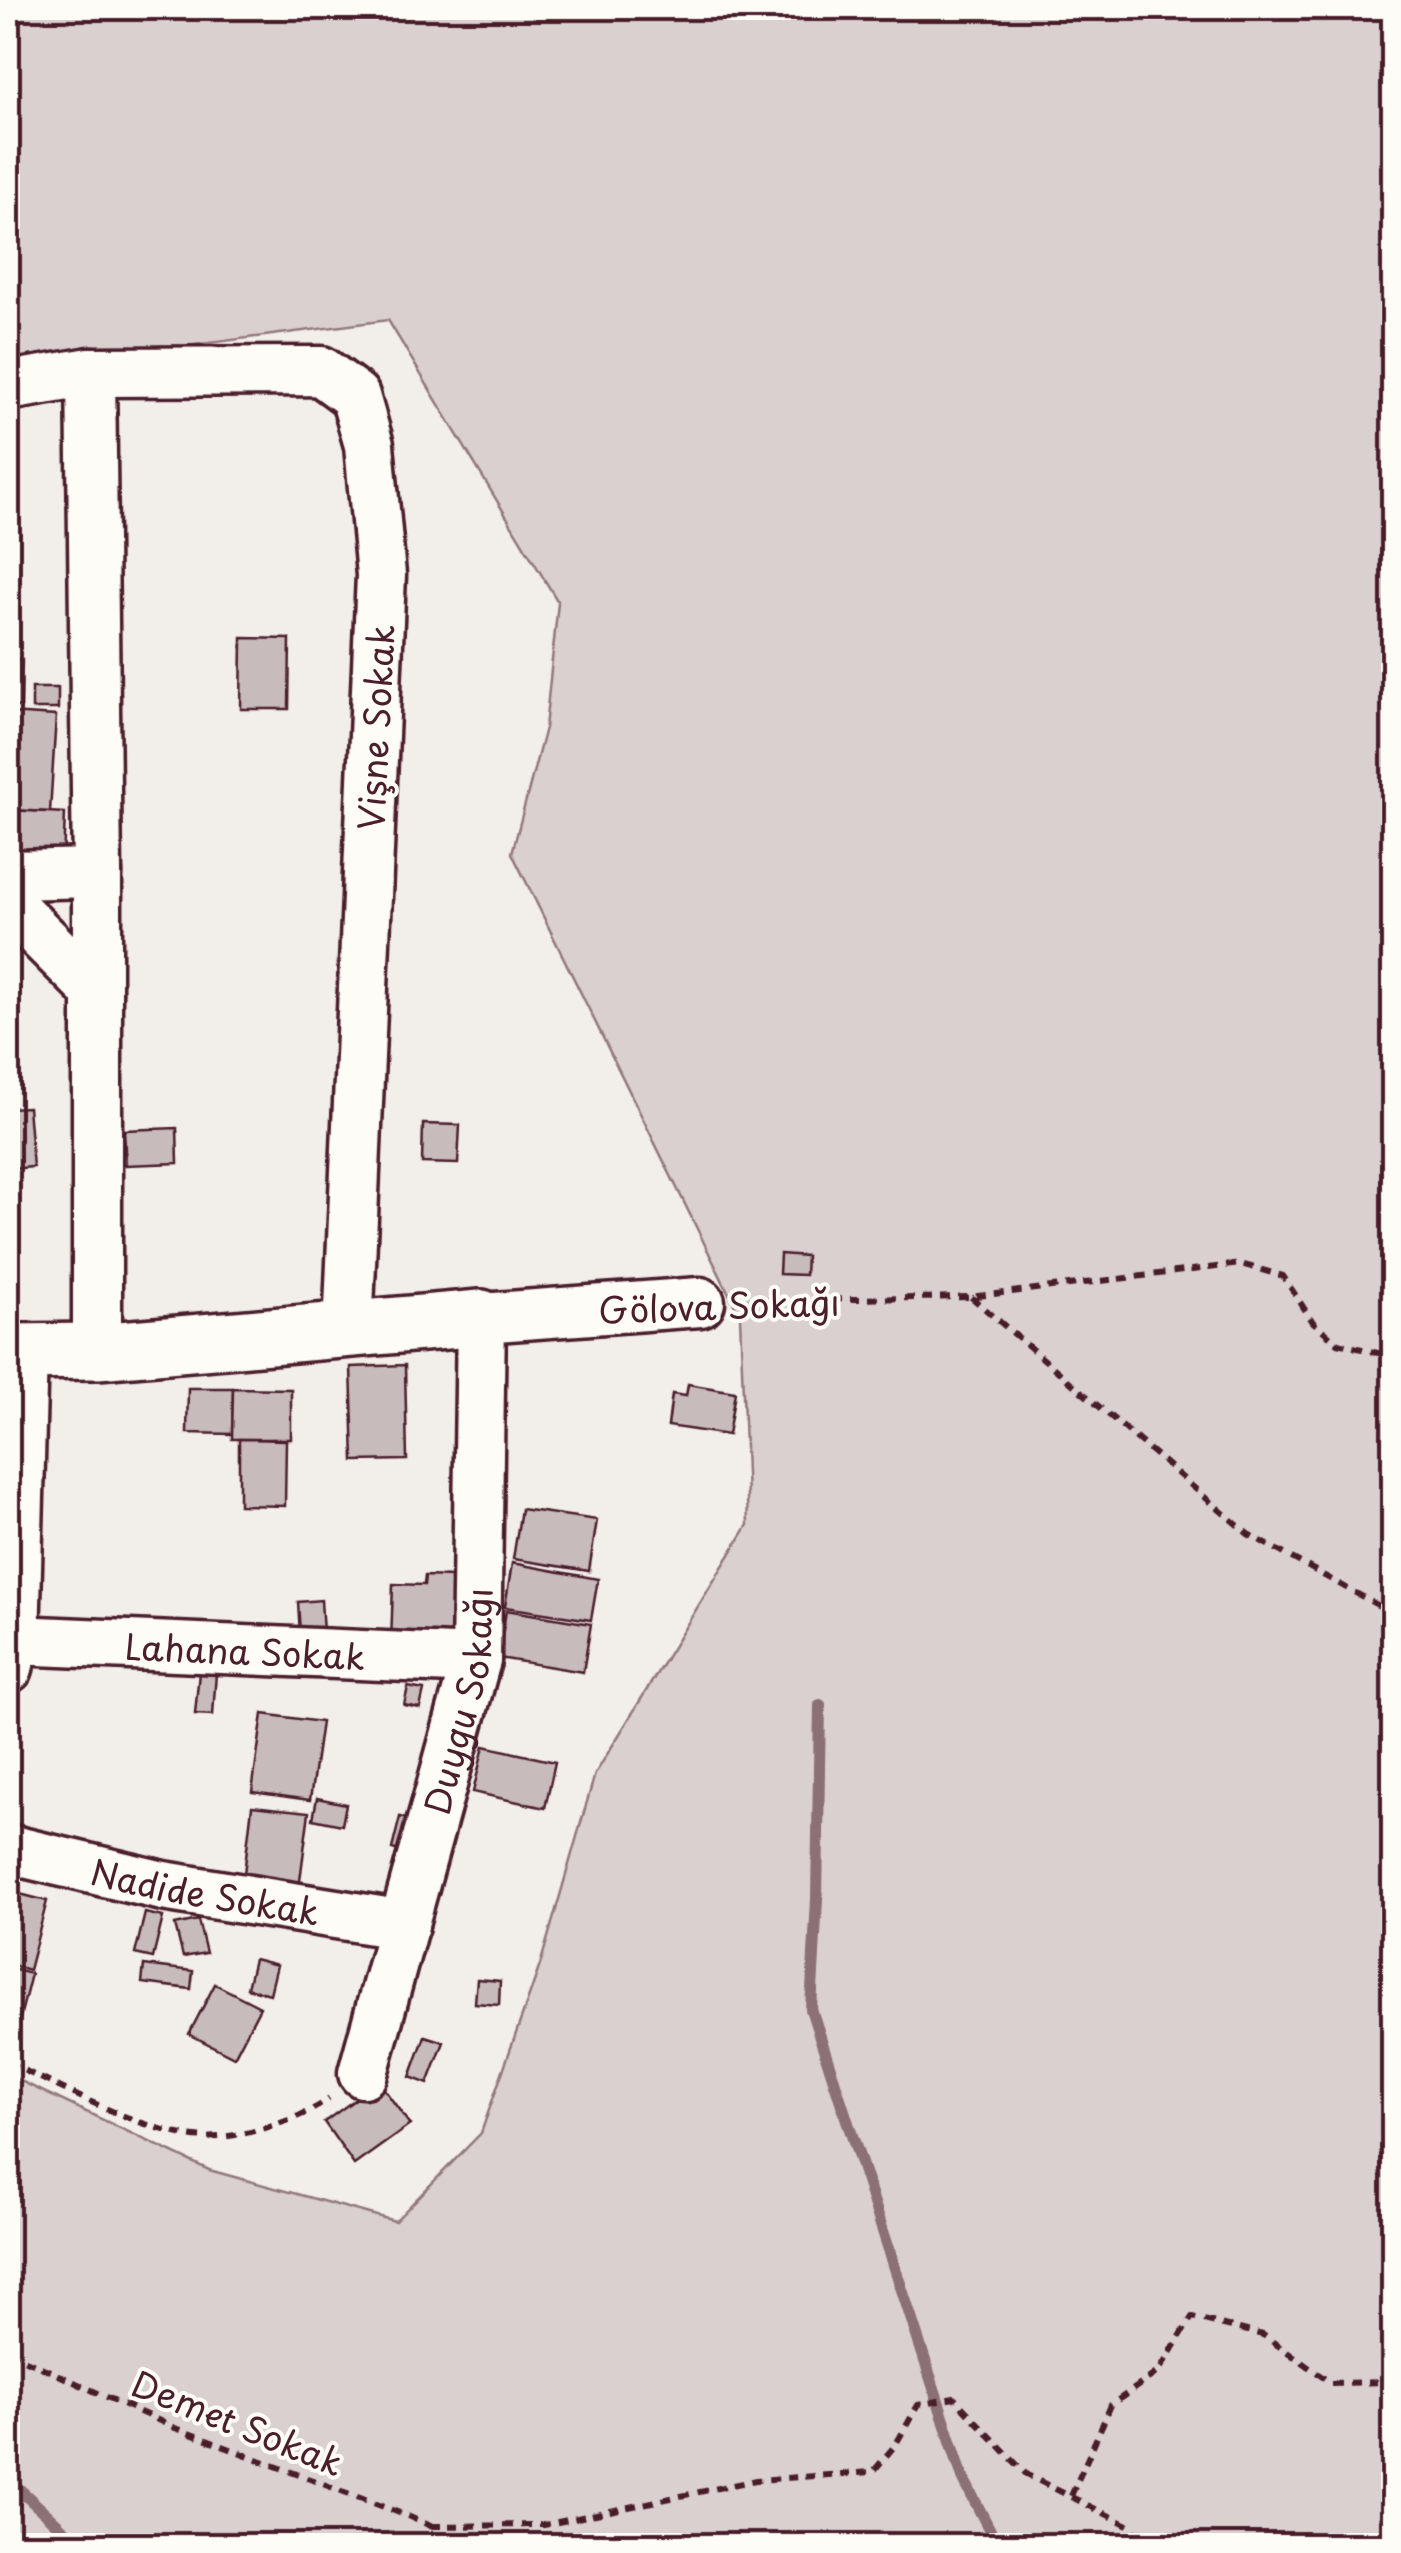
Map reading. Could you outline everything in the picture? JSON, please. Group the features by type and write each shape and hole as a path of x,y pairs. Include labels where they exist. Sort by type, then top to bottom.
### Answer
{"street":[{"name":"Vişne Sokak","path":"8,386 91,372 320,372 354,396 369,446 382,576 348,1332"},
{"path":"91,372 97,1351"},
{"path":"8,876 97,873"},
{"path":"8,903 97,992"},
{"name":"Gölova Sokağı","path":"15,1352 97,1351 700,1302"},
{"name":"Duygu Sokağı","path":"364,2072 476,1660 481,1318"},
{"path":"11,1655 15,1352"},
{"name":"Lahana Sokak","path":"11,1655 476,1660"},
{"name":"Nadide Sokak","path":"8,1849 163,1886 404,1925"}],"path":[{"name":"Gölova Sokağı","path":"700,1302 970,1296 1241,1264 1283,1276 1313,1322 1338,1343 1394,1357"},
{"path":"970,1296 1248,1534 1394,1614"},
{"path":"8,2063 150,2125 193,2138 257,2132 315,2109 364,2072"},
{"path":"1070,2496 1111,2405 1159,2370 1192,2316 1263,2335 1331,2383 1394,2382"},
{"name":"Demet Sokak","path":"8,2352 175,2428 431,2526"},
{"path":"442,2546 431,2526 544,2526 756,2480 873,2472 896,2444 918,2405 954,2398 1026,2475 1128,2525 1151,2546"}],"shaded area":[{"path":"8,8 618,8 630,15 635,8 1393,8 1393,2545 8,2546 8,2075 209,2170 395,2221 481,2133 540,1965 595,1774 748,1525 740,1316 512,853 545,728 558,602 388,320 8,369"}],"building":[{"path":"242,638 290,639 289,709 241,709"},
{"path":"8,659 22,659 21,707 8,707"},
{"path":"32,688 58,688 58,709 32,709"},
{"path":"8,713 56,716 50,812 8,810"},
{"path":"8,810 65,813 63,861 8,858"},
{"path":"28,1107 33,1167 8,1169 8,1108"},
{"path":"423,1124 460,1125 458,1164 422,1163"},
{"path":"177,1128 178,1163 126,1165 124,1130"},
{"path":"780,1254 806,1256 805,1275 779,1274"},
{"path":"405,1365 407,1460 354,1461 351,1367"},
{"path":"688,1384 735,1392 728,1435 668,1426 672,1394 686,1396"},
{"path":"188,1388 233,1388 232,1434 187,1433"},
{"path":"233,1388 291,1389 291,1439 232,1439"},
{"path":"239,1439 286,1440 285,1506 239,1505"},
{"path":"521,1509 597,1520 589,1571 513,1559"},
{"path":"512,1563 598,1579 591,1620 505,1607"},
{"path":"425,1576 452,1577 450,1646 391,1644 393,1584 424,1585"},
{"path":"321,1600 323,1633 300,1634 298,1602"},
{"path":"506,1610 591,1624 583,1672 499,1658"},
{"path":"199,1672 216,1673 213,1715 195,1714"},
{"path":"408,1687 424,1690 420,1708 404,1705"},
{"path":"263,1714 321,1722 310,1800 252,1792"},
{"path":"484,1746 555,1762 545,1808 473,1792"},
{"path":"317,1798 346,1804 342,1825 313,1819"},
{"path":"252,1806 309,1812 299,1888 243,1882"},
{"path":"400,1817 421,1824 413,1855 392,1849"},
{"path":"8,1891 47,1901 29,1970 8,1964"},
{"path":"145,1913 163,1917 153,1958 135,1954"},
{"path":"198,1920 206,1953 183,1957 175,1925"},
{"path":"254,1959 277,1965 270,1994 247,1988"},
{"path":"144,1965 193,1971 191,1989 142,1983"},
{"path":"8,1968 31,1974 15,2038 8,2036"},
{"path":"477,1979 500,1981 499,2005 475,2003"},
{"path":"215,1984 260,2007 234,2057 189,2034"},
{"path":"425,2036 444,2042 428,2084 410,2077"},
{"path":"379,2082 410,2125 354,2165 324,2122"}],"waterway":[{"path":"820,1705 811,2009 963,2478 998,2546"},
{"path":"8,2479 81,2546"}]}
